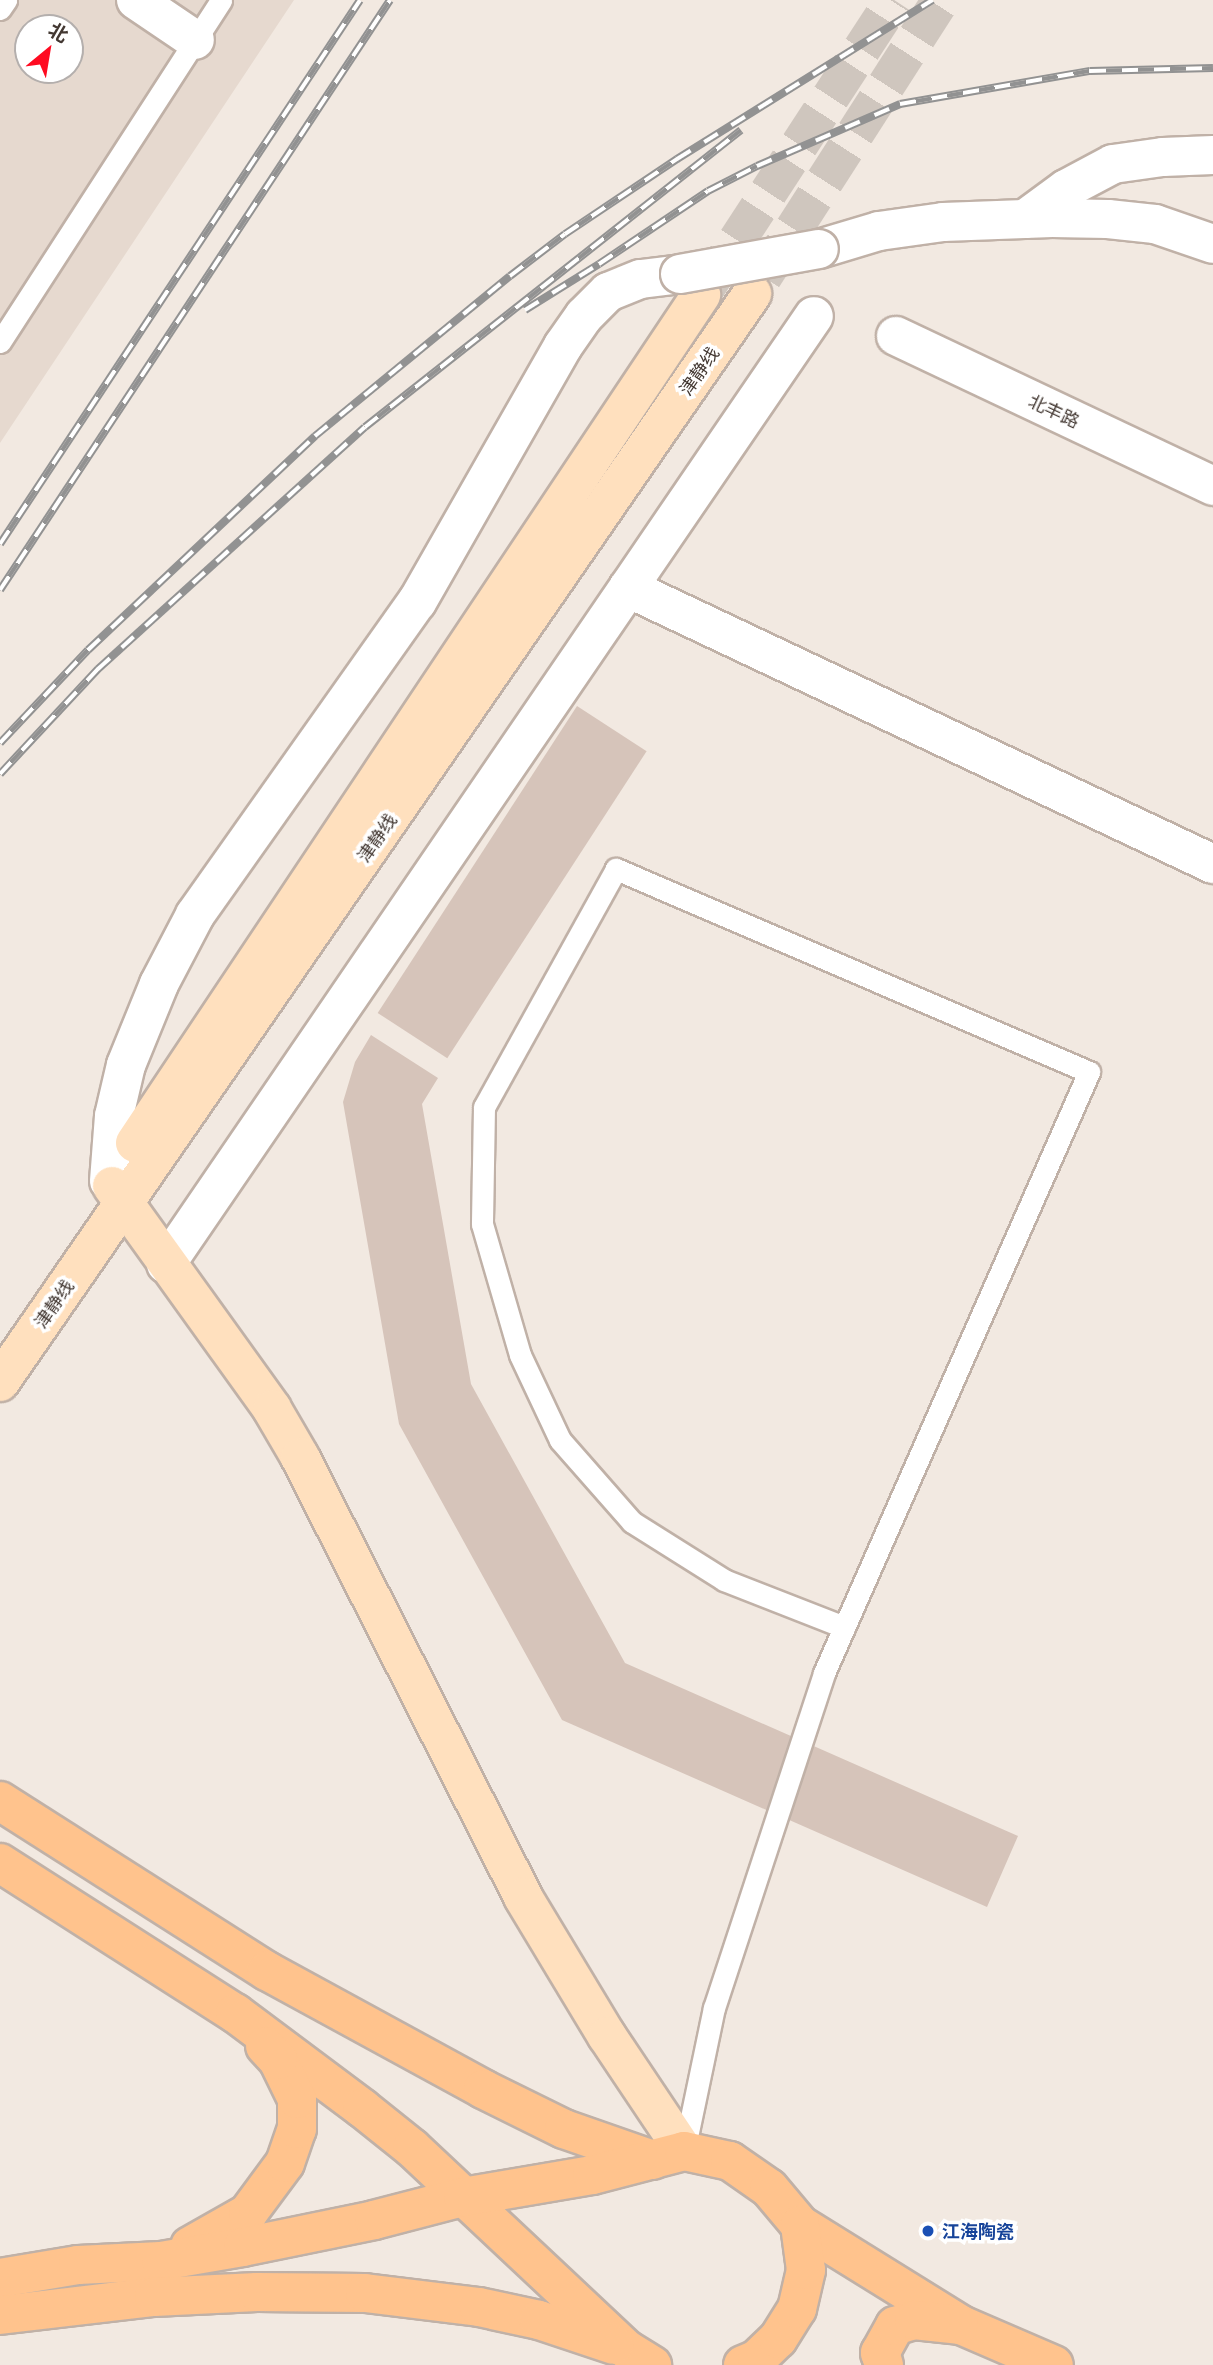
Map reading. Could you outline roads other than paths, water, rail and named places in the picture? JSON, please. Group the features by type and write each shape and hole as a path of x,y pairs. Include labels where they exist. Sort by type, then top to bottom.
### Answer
{"main road":[{"name":"津静线","path":"0,1382 691,284"},
{"name":"津静线","path":"0,1336 116,1194 752,294"},
{"path":"116,1194 279,1420 523,1897 607,2036 669,2155"},
{"path":"0,1801 267,1971 483,2089 564,2129 669,2155 730,2161 769,2188 800,2225 961,2325 1054,2365"},
{"path":"0,1863 235,2013 412,2148 639,2357"},
{"path":"161,2261 220,2231 248,2213 285,2163 297,2129 297,2099 278,2060 235,2013"},
{"path":"0,2278 78,2265 161,2261 374,2220 463,2197 592,2175 669,2155"},
{"path":"763,2363 797,2309 806,2270 800,2225"},
{"path":"0,2315 154,2297 257,2292 365,2293 479,2307 539,2320 639,2357"},
{"path":"884,2365 880,2353 895,2326 914,2320 961,2325"}],"street":[{"path":"136,0 195,40"},
{"path":"1025,219 1066,190 1113,164 1163,157 1213,155"},
{"path":"116,1194 114,1116 126,1065 159,984 195,915 417,601 563,346 584,316 608,292 641,279 691,284 879,231 943,222 1108,219 1155,225 1213,244"},
{"path":"166,1264 814,316"},
{"name":"北丰路","path":"896,336 1213,486"},
{"path":"628,588 1213,864"}],"lane":[{"path":"0,9 6,0"},
{"path":"0,342 220,0"},
{"path":"669,2155 714,2008 824,1673 844,1628 1089,1072 616,869 484,1107 482,1224 520,1355 560,1440 632,1522 724,1580 844,1628"}],"tunnel":[{"path":"706,288 894,0"},
{"path":"763,277 941,0"}],"railway":[{"path":"0,544 360,0"},
{"path":"0,590 390,0"},
{"path":"0,743 88,650 315,436 510,276 565,234 677,159 932,0"},
{"path":"525,310 708,191 757,166 900,104 1090,71 1213,68"},
{"path":"0,774 98,669 365,427 741,130"}],"place":[{"name":"江海陶瓷","path":"928,2231"}]}
